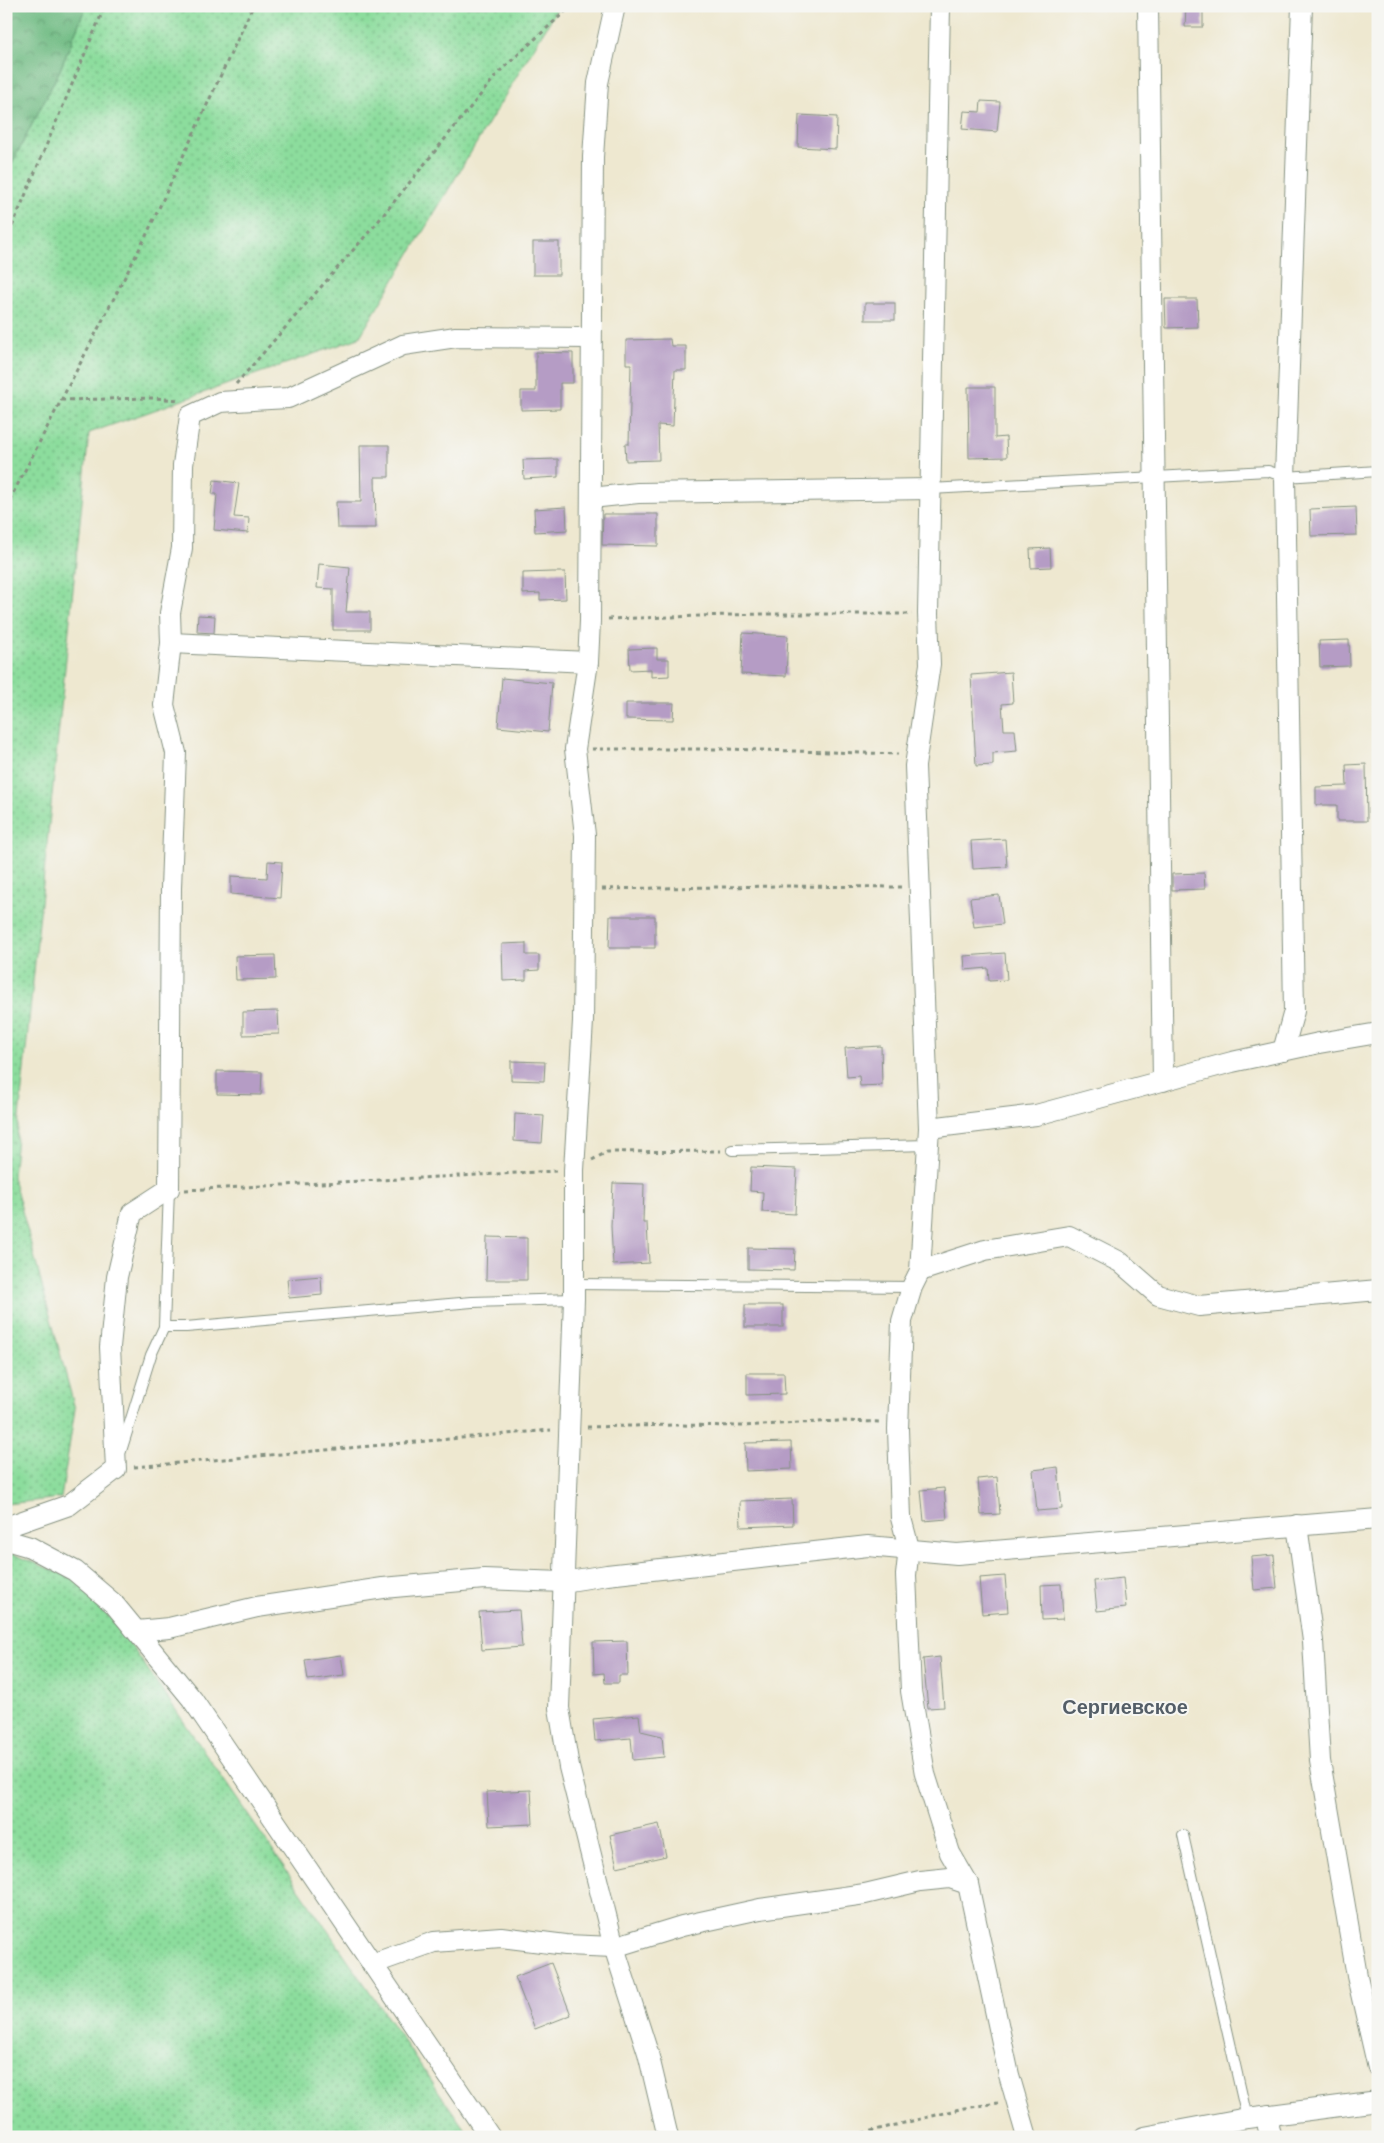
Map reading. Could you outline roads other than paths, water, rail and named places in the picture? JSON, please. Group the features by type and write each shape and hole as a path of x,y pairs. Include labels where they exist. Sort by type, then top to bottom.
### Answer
{"street":[{"path":"615,6 598,83 593,157 590,621 588,662 575,749 585,835 583,1021 574,1170 574,1292 559,1708 569,1767 614,1947 648,2052 668,2137"},
{"path":"940,6 928,614 930,664 915,766 928,1137 916,1279 902,1321 898,1422 901,1518 909,1548 906,1576 911,1691 924,1765 950,1853 968,1884 1009,2075 1028,2137"},
{"path":"1148,6 1163,1081"},
{"path":"1283,1051 1294,1011 1285,477 1302,6"},
{"path":"6,1527 69,1505 116,1469 110,1347 117,1277 132,1213 170,1190 171,888 176,753 164,704 171,642 170,613 182,548 183,465 190,416 220,402 288,398 403,345 456,337 592,338"},
{"path":"591,498 638,493 930,489"},
{"path":"171,642 588,662"},
{"path":"928,1137 1036,1115 1283,1051 1378,1033"},
{"path":"916,1279 985,1250 1069,1236 1120,1262 1158,1295 1199,1306 1378,1290"},
{"path":"136,1631 169,1628 257,1607 383,1588 484,1579 563,1582 607,1575 868,1546 909,1548 957,1554 1378,1519"},
{"path":"1297,1525 1313,1640 1320,1761 1357,1976 1378,2068"},
{"path":"6,1540 30,1547 76,1571 114,1604 192,1699 490,2137"},
{"path":"372,1964 434,1942 501,1937 566,1945 614,1947 682,1926 760,1909 856,1895 920,1881 950,1878 968,1884"},
{"path":"1144,2137 1247,2118 1378,2101"},
{"path":"1269,2115 1268,2127 1271,2137"}],"lane":[{"path":"930,489 1268,471 1285,477 1378,471"},
{"path":"732,1150 928,1137"},
{"path":"116,1469 151,1355 164,1327 170,1190"},
{"path":"164,1327 186,1327 574,1292 916,1279"},
{"path":"1183,1834 1247,2118"}],"district":[{"name":"Сергиевское","path":"1125,1707"}]}
